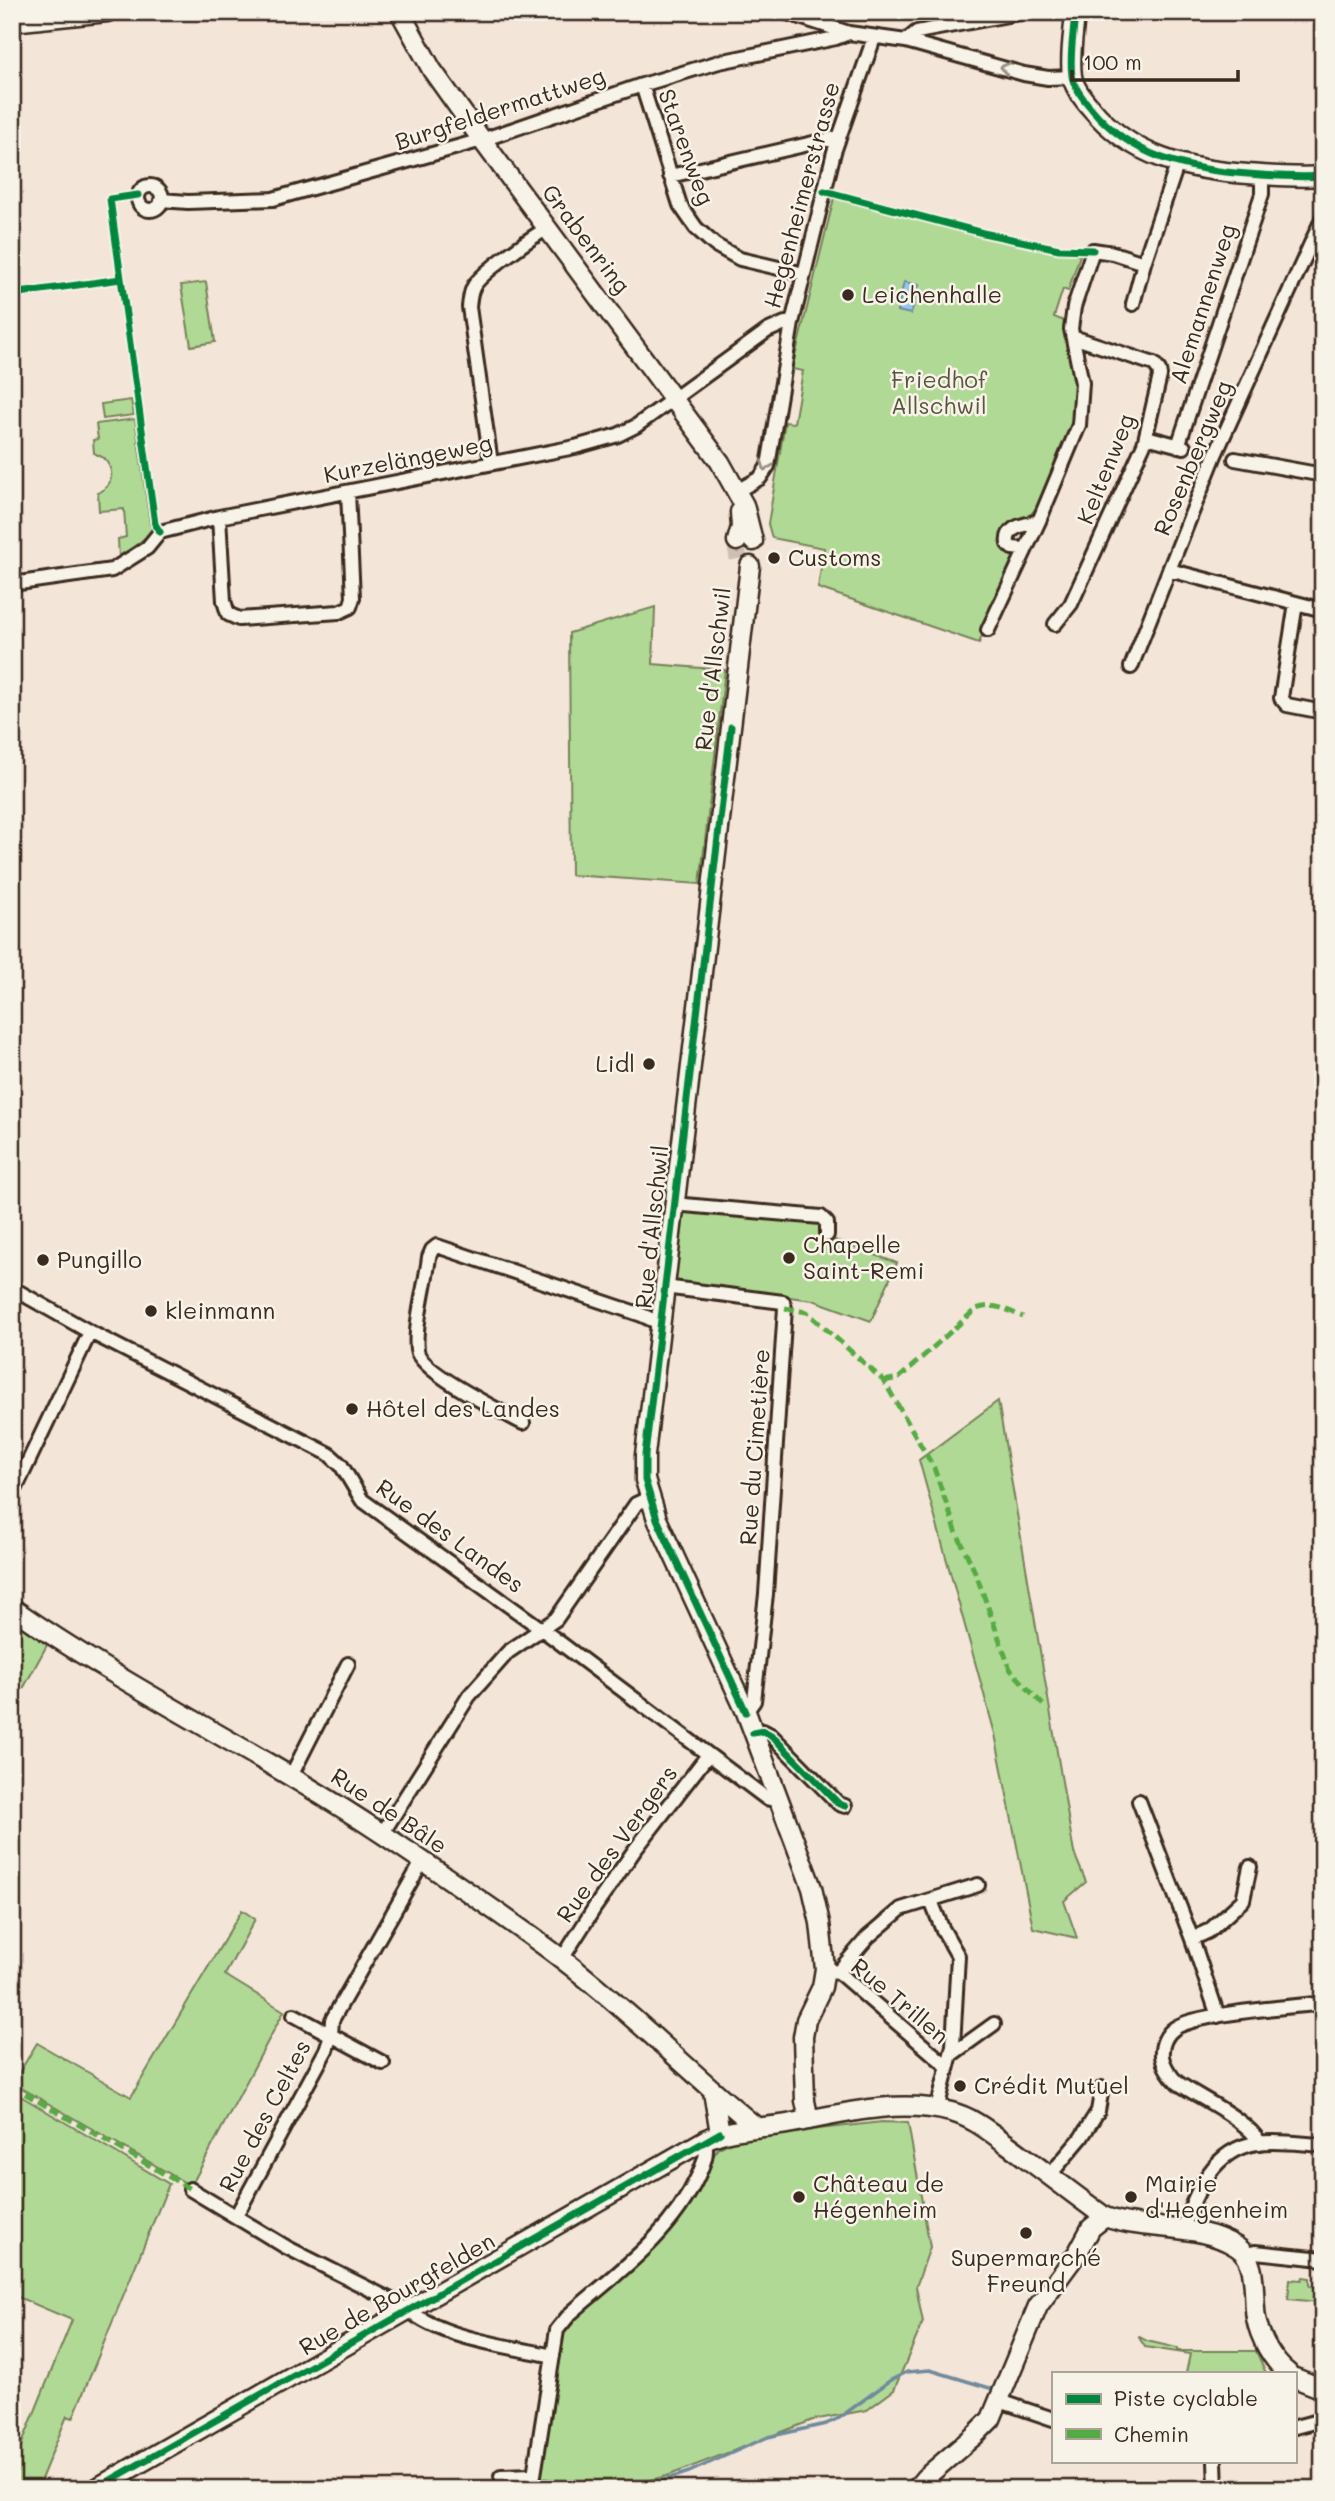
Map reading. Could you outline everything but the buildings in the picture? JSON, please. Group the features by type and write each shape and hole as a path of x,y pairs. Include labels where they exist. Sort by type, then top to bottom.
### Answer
{"main road":[{"path":"12,22 107,12"},
{"name":"Grabenring","path":"400,12 432,69 482,140 720,462 748,517 745,541"},
{"path":"1075,12 1072,77 1085,101 1110,127 1130,142 1177,164 1200,170 1262,176 1323,176"},
{"name":"Rue d'Allschwil","path":"746,571 645,1455 645,1480 649,1498 746,1712 812,1888 831,1970 806,2020 803,2037 805,2101 810,2120"},
{"name":"Rue de Bâle","path":"12,1608 73,1648 291,1776 382,1834 562,1959 755,2126"},
{"path":"712,2137 713,2091"},
{"name":"Rue de Bourgfelden","path":"95,2489 712,2137 755,2126 783,2126 874,2109 911,2107 954,2112 980,2126 1105,2217"},
{"path":"916,2489 990,2418 1000,2401 1034,2313 1078,2252 1091,2228 1105,2217 1183,2230 1229,2243 1246,2254 1251,2265 1256,2320 1268,2350 1287,2372"},
{"path":"1296,2378 1323,2389"}],"street":[{"path":"784,12 849,33 906,41 1024,74 1048,78 1072,77"},
{"path":"906,41 917,33 1024,12"},
{"name":"Burgfeldermattweg","path":"162,200 188,202 273,199 482,140 642,85 719,62 849,33"},
{"name":"Hegenheimerstrasse","path":"737,491 765,472 792,323 838,137 874,38"},
{"name":"Starenweg","path":"642,85 680,205 696,228 715,245 740,259 804,274"},
{"path":"670,176 838,137"},
{"path":"1133,303 1177,164"},
{"name":"Alemannenweg","path":"1150,438 1181,446 1262,194 1262,176"},
{"name":"Rosenbergweg","path":"1323,217 1215,454 1169,570 1323,610"},
{"path":"491,463 469,307 470,298 476,283 533,236 548,228"},
{"path":"1310,247 1323,252"},
{"path":"988,631 1079,425 1082,383 1071,329 1074,307 1093,250 1114,253 1144,263"},
{"name":"Kurzelängeweg","path":"12,584 112,570 147,548 160,532 219,517 575,447 618,435 636,426 766,331 792,323"},
{"name":"Keltenweg","path":"1055,624 1071,604 1144,444 1160,376 1154,364 1073,337"},
{"path":"1235,459 1323,475"},
{"path":"219,517 224,601 228,614 239,619 339,612 350,607 354,598 348,492"},
{"path":"1024,549 1012,548 1008,544 1008,533 1012,529 1038,521"},
{"path":"1131,667 1169,570"},
{"path":"1296,603 1281,698 1287,705 1323,712"},
{"path":"673,1204 821,1217 827,1223 827,1235"},
{"path":"523,1423 436,1373 419,1357 418,1327 429,1257 437,1246 642,1315 661,1324"},
{"name":"Rue du Cimetière","path":"664,1287 783,1302 785,1308 766,1594 754,1701 746,1712"},
{"name":"Rue des Landes","path":"12,1288 90,1332 329,1454 341,1465 362,1500 543,1630 766,1798 778,1801"},
{"path":"12,1496 90,1332"},
{"path":"382,1834 470,1696 508,1652 556,1619 636,1504 649,1498"},
{"path":"291,1776 348,1664"},
{"path":"753,1732 771,1734 839,1804 845,1806"},
{"name":"Rue des Vergers","path":"562,1959 618,1874 708,1755"},
{"path":"1139,1801 1192,1939 1218,2016"},
{"name":"Rue des Celtes","path":"236,2216 326,2050 332,2020 422,1862"},
{"path":"1192,1939 1209,1931 1243,1899 1250,1867"},
{"path":"831,1970 895,1913 978,1885"},
{"path":"931,1900 942,1928 958,1956 953,2046 937,2109"},
{"name":"Rue Trillen","path":"831,1970 949,2061"},
{"path":"1260,2143 1251,2130 1174,2080 1162,2058 1165,2039 1172,2029 1182,2024 1218,2016 1323,2003"},
{"name":"Rue des Celtes","path":"294,2015 331,2035"},
{"path":"949,2061 994,2024"},
{"path":"331,2035 383,2063"},
{"path":"1049,2176 1081,2138 1098,2111 1102,2088"},
{"path":"500,2476 534,2475 557,2330 570,2314 665,2229 691,2191 712,2137"},
{"path":"1183,2230 1194,2196 1225,2155 1260,2143 1323,2145"},
{"path":"190,2189 286,2247 399,2304 432,2325 553,2356"},
{"path":"1246,2254 1255,2252 1323,2259"},
{"path":"1000,2401 1052,2418"},
{"path":"1296,2427 1318,2421 1323,2415"},
{"path":"1214,2462 1216,2489"}],"green space":[{"name":"Friedhof Allschwil","path":"834,198 1080,255 1068,291 1063,289 1054,317 1064,321 1067,326 1076,381 1075,418 1068,443 1038,506 1004,545 1013,556 1013,562 979,643 818,588 824,548 772,538 768,524 785,422 794,423 803,371 792,369"},
{"path":"206,282 215,342 191,346 181,285"},
{"path":"131,400 134,415 103,419 101,404"},
{"path":"135,419 150,525 154,531 119,558 118,539 126,537 124,509 99,511 98,493 110,482 111,473 104,458 94,453 93,440 98,439 96,424"},
{"path":"655,607 653,664 725,670 700,884 571,875 569,633"},
{"path":"683,1211 822,1222 824,1236 897,1263 871,1321 813,1300 673,1282"},
{"path":"998,1401 1074,1853 1086,1882 1064,1901 1077,1938 1033,1928 995,1734 919,1460"},
{"path":"15,1623 47,1645 12,1709 12,1628"},
{"path":"242,1910 255,1919 225,1975 284,2011 191,2186 13,2083 37,2043 131,2097"},
{"path":"12,2091 169,2184 73,2418 67,2416 37,2489 12,2482 12,2468 72,2320 18,2297 12,2309"},
{"path":"882,2122 908,2123 930,2247 916,2287 923,2322 894,2390 867,2410 813,2420 667,2476 611,2489 541,2478 541,2461 560,2334 566,2322 687,2206 717,2149 738,2138"},
{"path":"1303,2277 1310,2278 1310,2286 1323,2288 1323,2300 1320,2299 1319,2302 1288,2299 1290,2279 1302,2280"},
{"path":"1138,2336 1147,2341 1177,2348 1177,2351 1256,2351 1266,2372 1186,2372 1190,2354 1145,2347"}],"water":[{"path":"904,282 919,285 911,314 897,311"}],"waterway":[{"path":"637,2489 689,2472 768,2437 826,2424 907,2372 930,2370 993,2389"},
{"path":"472,2489 511,2483 550,2489"}],"tunnel":[{"path":"737,541 740,566"}],"marked path":[{"path":"884,1381 899,1378 976,1309 995,1307 1023,1317"},
{"path":"785,1308 807,1312 884,1381 934,1468 1010,1669 1043,1705"},
{"path":"12,2086 190,2189"}],"cycle path":[{"path":"1075,12 1071,60 1075,85 1091,108 1124,138 1162,158 1204,169 1276,176 1323,176"},
{"path":"824,191 983,233 1059,249 1093,250"},
{"path":"138,195 110,199 155,524 160,532"},
{"path":"12,294 121,279"},
{"path":"731,727 645,1455 645,1480 657,1519 746,1712"},
{"path":"753,1733 763,1731 771,1735 839,1804 845,1806"},
{"path":"95,2489 720,2133"}],"place":[{"name":"Leichenhalle","path":"848,295"},
{"name":"Customs","path":"774,558"},
{"name":"Lidl","path":"649,1064"},
{"name":"Chapelle Saint-Remi","path":"789,1258"},
{"name":"Pungillo","path":"43,1260"},
{"name":"kleinmann","path":"151,1311"},
{"name":"Hôtel des Landes","path":"352,1409"},
{"name":"Crédit Mutuel","path":"960,2086"},
{"name":"Château de Hégenheim","path":"799,2197"},
{"name":"Mairie d'Hegenheim","path":"1131,2197"},
{"name":"Supermarché Freund","path":"1026,2233"}]}
